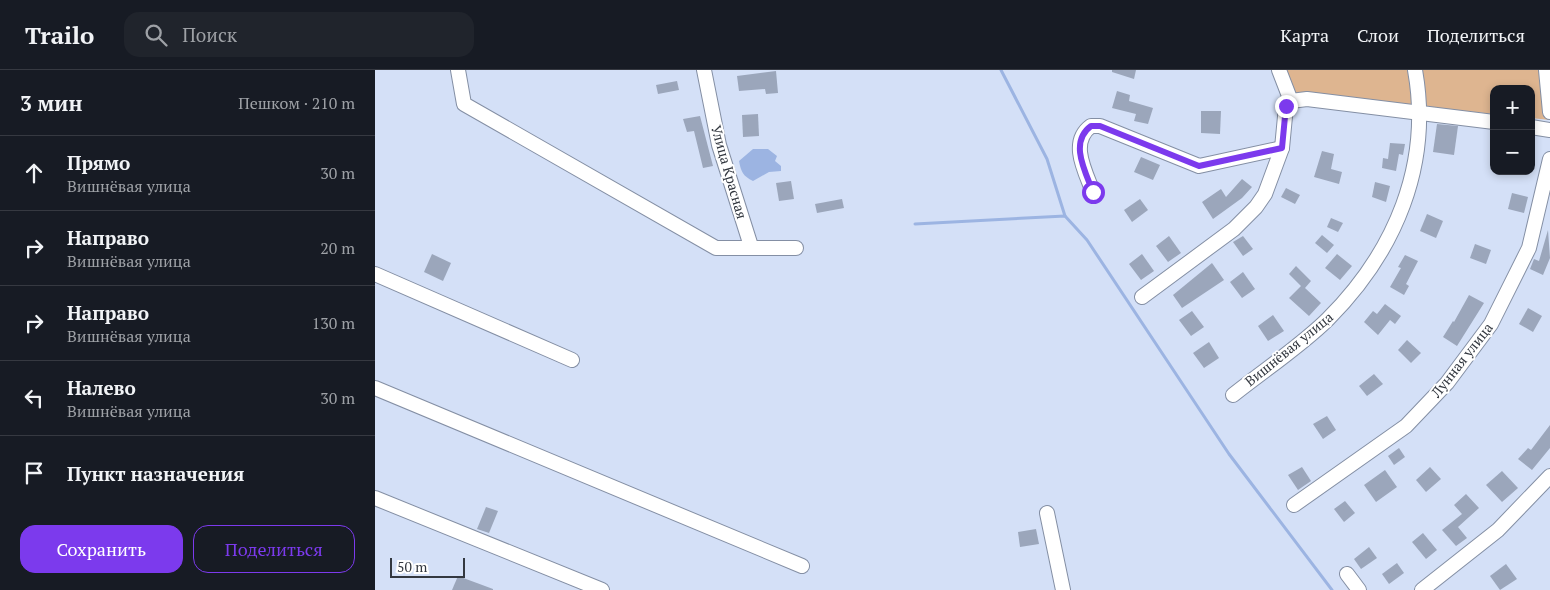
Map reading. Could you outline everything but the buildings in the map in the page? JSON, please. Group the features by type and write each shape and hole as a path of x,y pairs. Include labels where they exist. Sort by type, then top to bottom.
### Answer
{"street":[{"path":"458,70 464,104 717,248 796,248"},
{"name":"Улица Красная","path":"704,70 719,145 750,243"},
{"path":"1279,70 1291,101"},
{"name":"Вишнёвая улица","path":"1233,395 1327,320 1374,266 1393,231 1415,164 1419,112 1415,70"},
{"path":"1546,70 1550,112"},
{"path":"1142,297 1249,216 1265,194 1282,148 1286,106 1291,101 1307,99 1490,121"},
{"path":"1093,192 1079,147 1082,136 1091,126 1100,126 1199,166 1282,148"},
{"path":"1535,128 1550,130"},
{"name":"Лунная улица","path":"1294,505 1406,426 1447,383 1485,332 1529,248 1550,159"},
{"path":"375,274 572,360"},
{"path":"375,388 802,566"},
{"path":"1422,590 1498,530 1550,476"},
{"path":"375,498 602,590"},
{"path":"1047,513 1063,589"},
{"path":"1347,574 1359,590"}],"shaded area":[{"path":"1284,70 1550,70 1550,120 1535,118 1535,85 1490,85 1490,114 1291,93"}],"water":[{"path":"753,149 768,149 777,156 775,161 781,166 781,171 769,172 753,181 747,177 742,171 739,161"}],"waterway":[{"path":"1001,70 1047,159 1065,216"},
{"path":"915,224 1065,216 1087,240 1229,454 1332,590"}],"route":[{"path":"1093,192 1079,147 1085,130 1091,126 1100,126 1199,166 1282,148 1286,106"}]}
